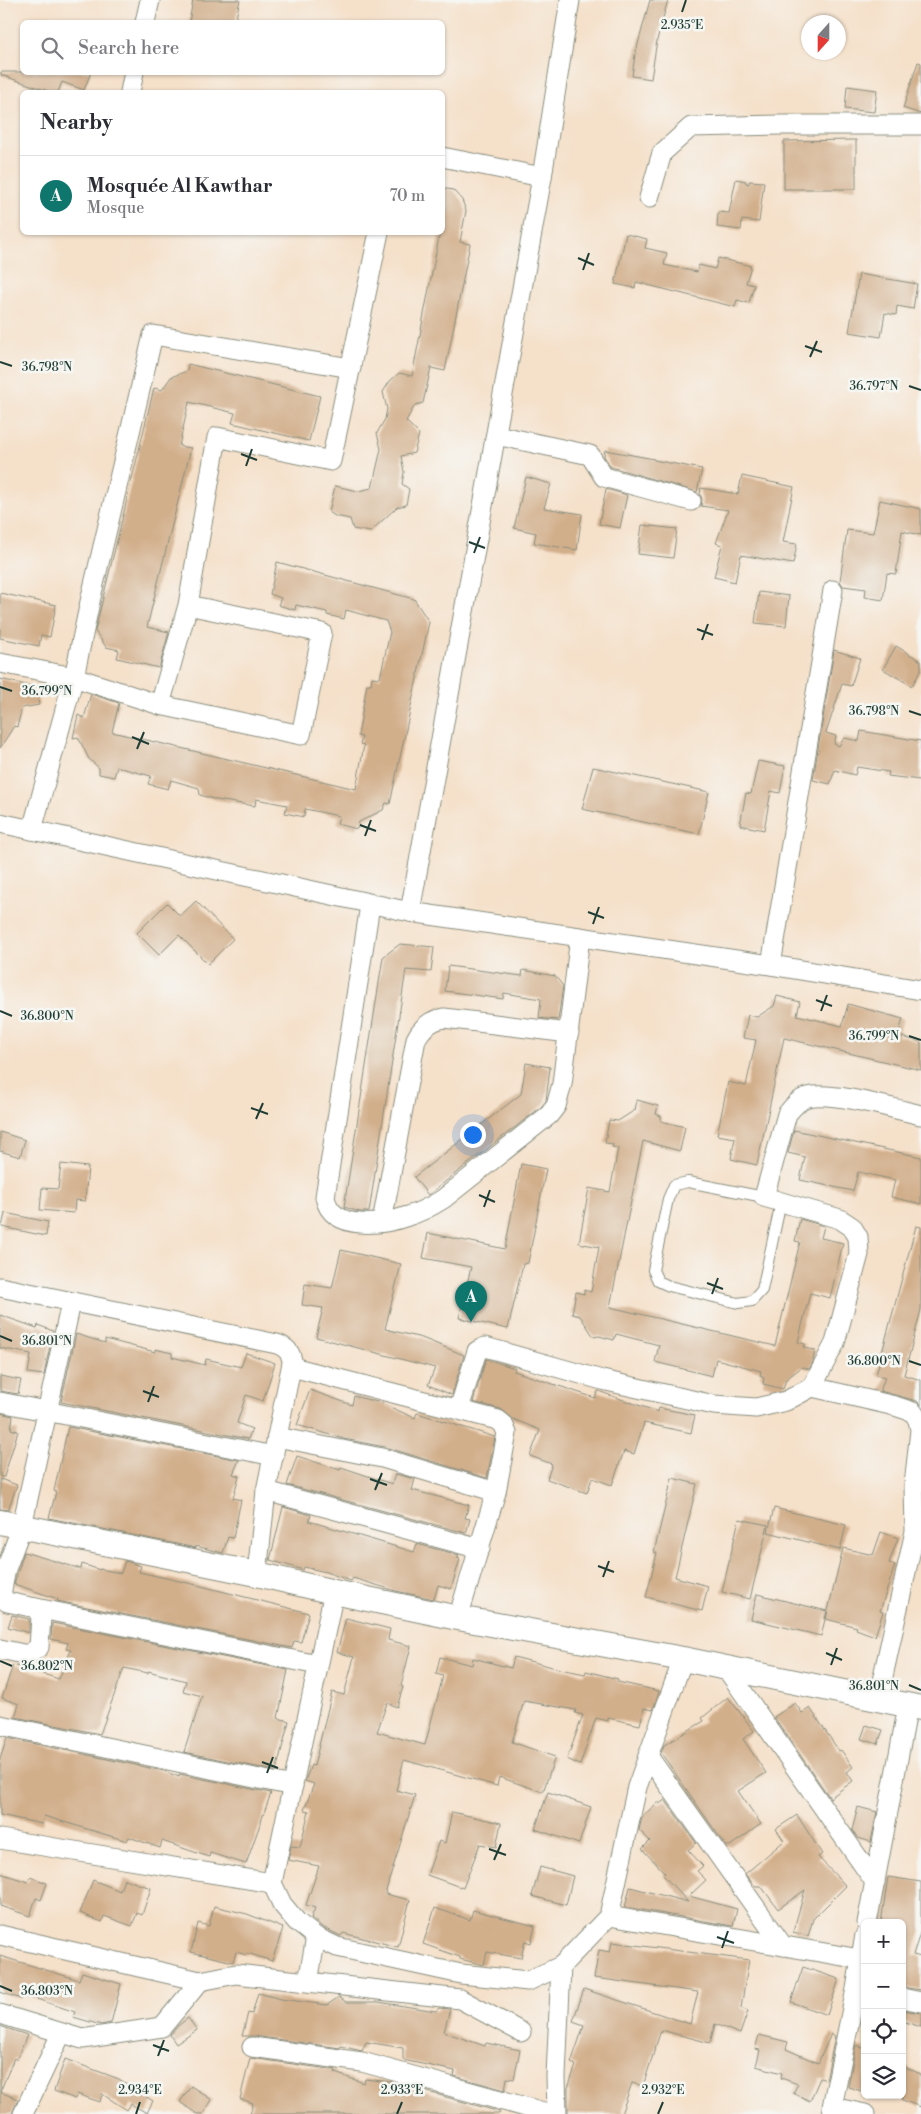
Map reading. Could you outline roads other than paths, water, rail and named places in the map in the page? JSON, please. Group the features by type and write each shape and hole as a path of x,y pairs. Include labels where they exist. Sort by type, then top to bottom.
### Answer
{"street":[{"path":"145,20 150,0"},
{"path":"410,912 542,177 570,0"},
{"path":"130,90 133,75"},
{"path":"649,198 662,153 691,127 921,125"},
{"path":"445,158 542,177"},
{"path":"160,705 188,605 217,437 331,461 378,235"},
{"path":"32,830 74,677 153,335 351,368"},
{"path":"496,435 590,455 604,477 691,501"},
{"path":"771,966 833,590"},
{"path":"0,663 74,677 160,705 301,735 322,633 188,605"},
{"path":"0,823 370,905 921,990"},
{"path":"370,905 325,1197 326,1204 336,1217 355,1222 382,1222 408,1217 443,1199 545,1120 556,1106 560,1095 580,937"},
{"path":"382,1222 416,1039 424,1027 430,1022 444,1018 569,1033"},
{"path":"459,1409 477,1351 485,1347 602,1380 714,1405 756,1408 786,1400 812,1387 835,1343 859,1254 858,1237 852,1227 840,1218 772,1199 787,1114 796,1103 808,1097 829,1097 877,1104 921,1115"},
{"path":"0,1288 277,1344 291,1354 292,1367 266,1491 257,1574"},
{"path":"71,1302 48,1412 11,1524 6,1569 0,1595 7,1602 318,1664"},
{"path":"292,1367 498,1420 505,1428 506,1438 496,1492 458,1618"},
{"path":"812,1387 895,1406 913,1412 918,1420 920,1430 914,1486 915,1531 878,1699"},
{"path":"0,1402 274,1456"},
{"path":"277,1437 382,1458 496,1492"},
{"path":"266,1491 480,1549"},
{"path":"11,1524 257,1574 458,1618 684,1659 915,1707 868,1919"},
{"path":"334,1592 272,1883 282,1904 297,1922 316,1937 337,1947 461,1974 528,1981 561,1966 609,1916 637,1787 684,1659"},
{"path":"0,1649 28,1655 39,1647 41,1617 36,1608"},
{"path":"726,1668 875,1882"},
{"path":"0,1724 293,1786"},
{"path":"648,1756 783,1946"},
{"path":"0,1839 272,1883"},
{"path":"609,1916 860,1960"},
{"path":"0,1935 200,1980 236,1974 460,1999 521,2032"},
{"path":"308,1982 316,1937"},
{"path":"861,1955 860,1989 832,2107 865,2114"},
{"path":"557,2114 556,2076 561,1966"},
{"path":"0,2014 60,2034 82,2039 162,2027 200,1980"},
{"path":"906,1999 921,2002"},
{"path":"23,2114 60,2034"},
{"path":"252,2047 362,2062 551,2114"}],"lane":[{"path":"688,1182 772,1199 762,1290 752,1301 738,1303 669,1286 658,1281 653,1270 668,1199 674,1185 688,1182"}],"place":[{"name":"Mosquée Al Kawthar","path":"471,1322"}]}
